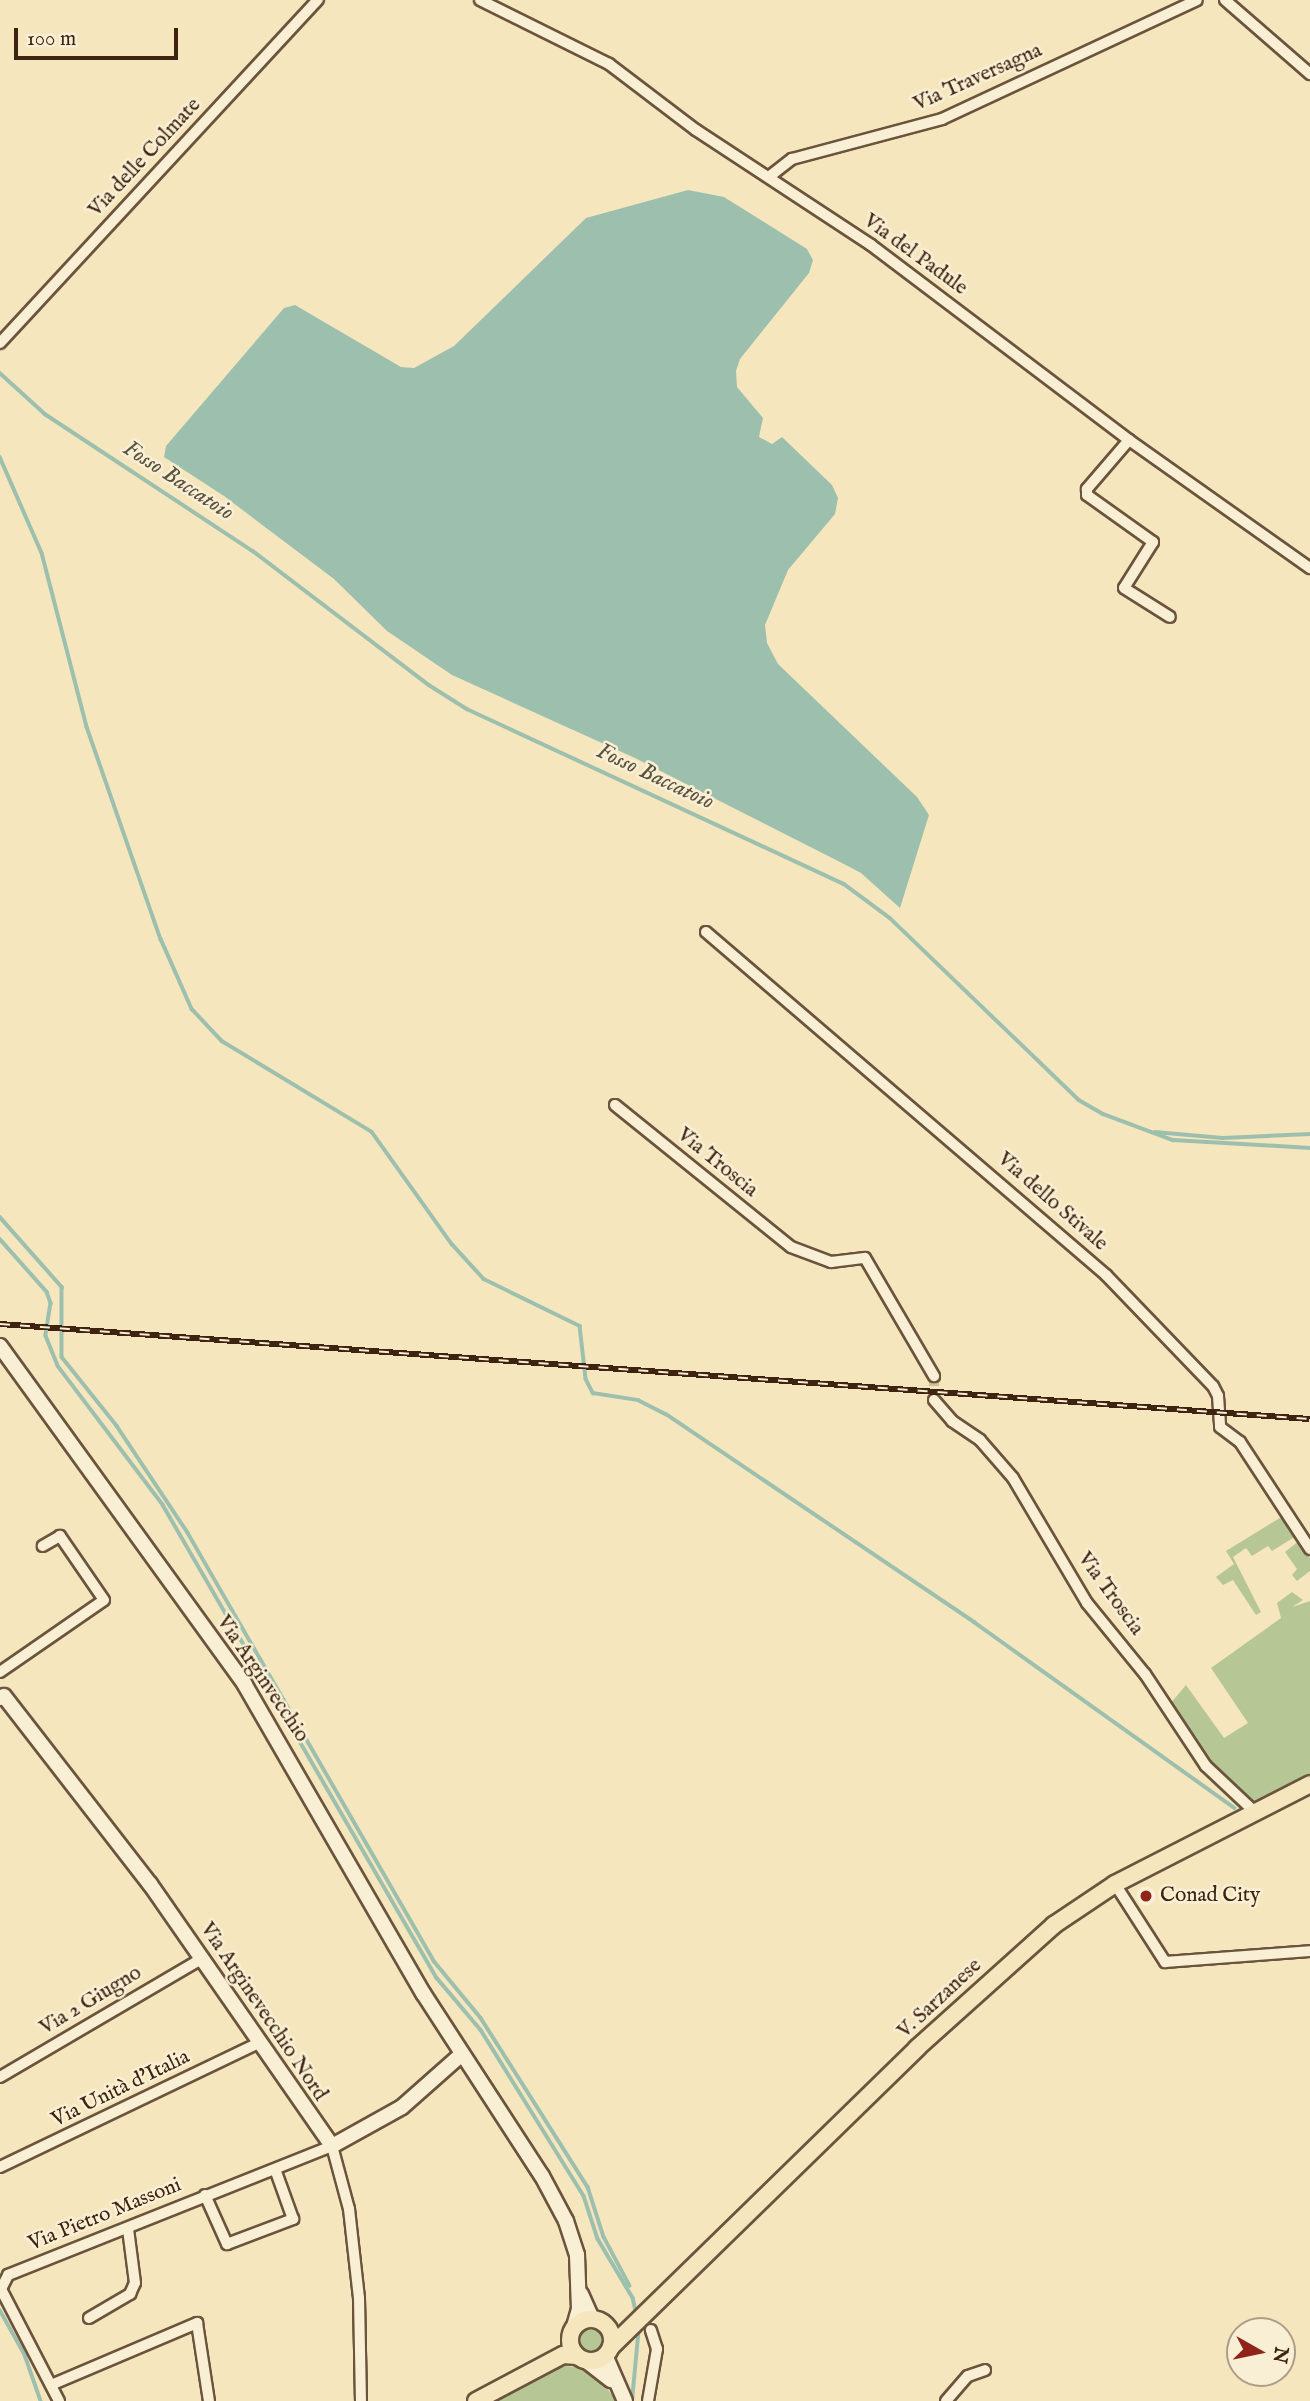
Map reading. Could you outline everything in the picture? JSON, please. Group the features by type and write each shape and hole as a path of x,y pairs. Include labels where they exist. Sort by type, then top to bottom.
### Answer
{"main road":[{"name":"Via Arginvecchio","path":"0,1346 245,1685 462,2054 566,2221 577,2255 579,2289"},
{"name":"Via Arginevecchio Nord","path":"1,1695 150,1884 257,2044 332,2146"},
{"name":"V. Sarzanese","path":"608,2351 640,2314 1029,1945 1115,1884 1310,1784"},
{"path":"332,2146 402,2107 462,2054"},
{"path":"579,2289 598,2321 611,2333 608,2351 615,2383 624,2401"},
{"path":"576,2347 579,2289"},
{"path":"476,2401 576,2347 598,2321 640,2314"},
{"path":"576,2347 608,2351"},
{"path":"576,2347 615,2383"}],"street":[{"name":"Via delle Colmate","path":"0,343 318,0"},
{"name":"Via del Padule","path":"480,0 609,64 696,130 871,244 1129,440 1310,568"},
{"name":"Via Traversagna","path":"770,176 792,159 942,119 1197,0"},
{"path":"1225,0 1310,74"},
{"path":"1129,440 1087,489 1087,495 1153,542 1124,588 1170,617"},
{"name":"Via dello Stivale","path":"706,932 1106,1275 1213,1386 1218,1396 1220,1427 1240,1442 1310,1549"},
{"name":"Via Troscia","path":"615,1105 791,1247 831,1262 865,1258 934,1376"},
{"name":"Via Troscia","path":"934,1400 952,1421 980,1440 1013,1478 1087,1603 1144,1674 1206,1766 1255,1812"},
{"path":"0,1672 104,1600 60,1536 43,1546"},
{"path":"1115,1884 1165,1962 1310,1951"},
{"name":"Via 2 Giugno","path":"0,2077 201,1959"},
{"name":"Via Unità d'Italia","path":"0,2167 257,2044"},
{"name":"Via Pietro Massoni","path":"59,2401 1,2289 3,2281 205,2195 332,2146"},
{"name":"Via Arginevecchio Nord","path":"332,2146 342,2175 357,2285 361,2401"},
{"path":"205,2195 227,2244 293,2219 275,2169"},
{"path":"89,2318 130,2294 135,2283 128,2229"},
{"path":"51,2385 197,2323 209,2401"},
{"path":"648,2401 657,2349 652,2330"},
{"path":"946,2401 968,2376 985,2370"}],"shaded area":[{"path":"688,190 724,197 807,249 813,260 809,273 740,359 736,371 737,387 763,418 759,437 772,444 782,437 832,485 838,498 835,514 788,570 765,625 767,643 778,664 917,797 929,815 900,908 861,873 840,862 635,758 452,675 387,631 334,579 224,496 164,457 166,446 284,308 295,305 401,367 414,368 454,346 586,218"},
{"path":"1283,1516 1296,1536 1272,1551 1268,1546 1252,1556 1246,1548 1233,1557 1261,1612 1256,1615 1233,1580 1223,1585 1216,1577 1234,1564 1226,1551"},
{"path":"1299,1541 1310,1558 1310,1571 1297,1581 1292,1575 1297,1569 1285,1552"},
{"path":"1292,1592 1303,1600 1292,1607 1310,1601 1310,1777 1253,1805 1210,1764 1170,1704 1186,1685 1224,1738 1248,1723 1211,1668 1281,1618 1277,1603"},
{"path":"591,2326 600,2330 604,2339 600,2348 591,2352 582,2348 578,2339 582,2330"},
{"path":"566,2366 586,2368 600,2378 616,2401 485,2401 549,2369"}],"waterway":[{"name":"Fosso Baccatoio","path":"0,373 45,414 253,551 429,685 467,709 844,884 890,918 1079,1100 1103,1114 1173,1140 1310,1148"},
{"path":"0,457 42,553 87,727 161,939 192,1009 222,1041 372,1132 452,1244 484,1279 580,1326 586,1379 593,1393 638,1400 666,1414 974,1622 1235,1808"},
{"path":"1155,1132 1223,1138 1310,1134"},
{"path":"0,1217 62,1287 62,1357 117,1426 188,1533 434,1961 481,2018 588,2187 604,2237 630,2286"},
{"path":"0,1239 47,1292 51,1303 46,1336 58,1366 163,1505 437,1978 481,2030 584,2196 598,2239 633,2298 637,2315"},
{"path":"0,2310 25,2355 41,2401"},
{"path":"632,2401 639,2326"}],"tunnel":[{"path":"934,1376 934,1400"}],"railway":[{"path":"0,1324 1310,1419"}],"place":[{"name":"Conad City","path":"1146,1896"}]}
